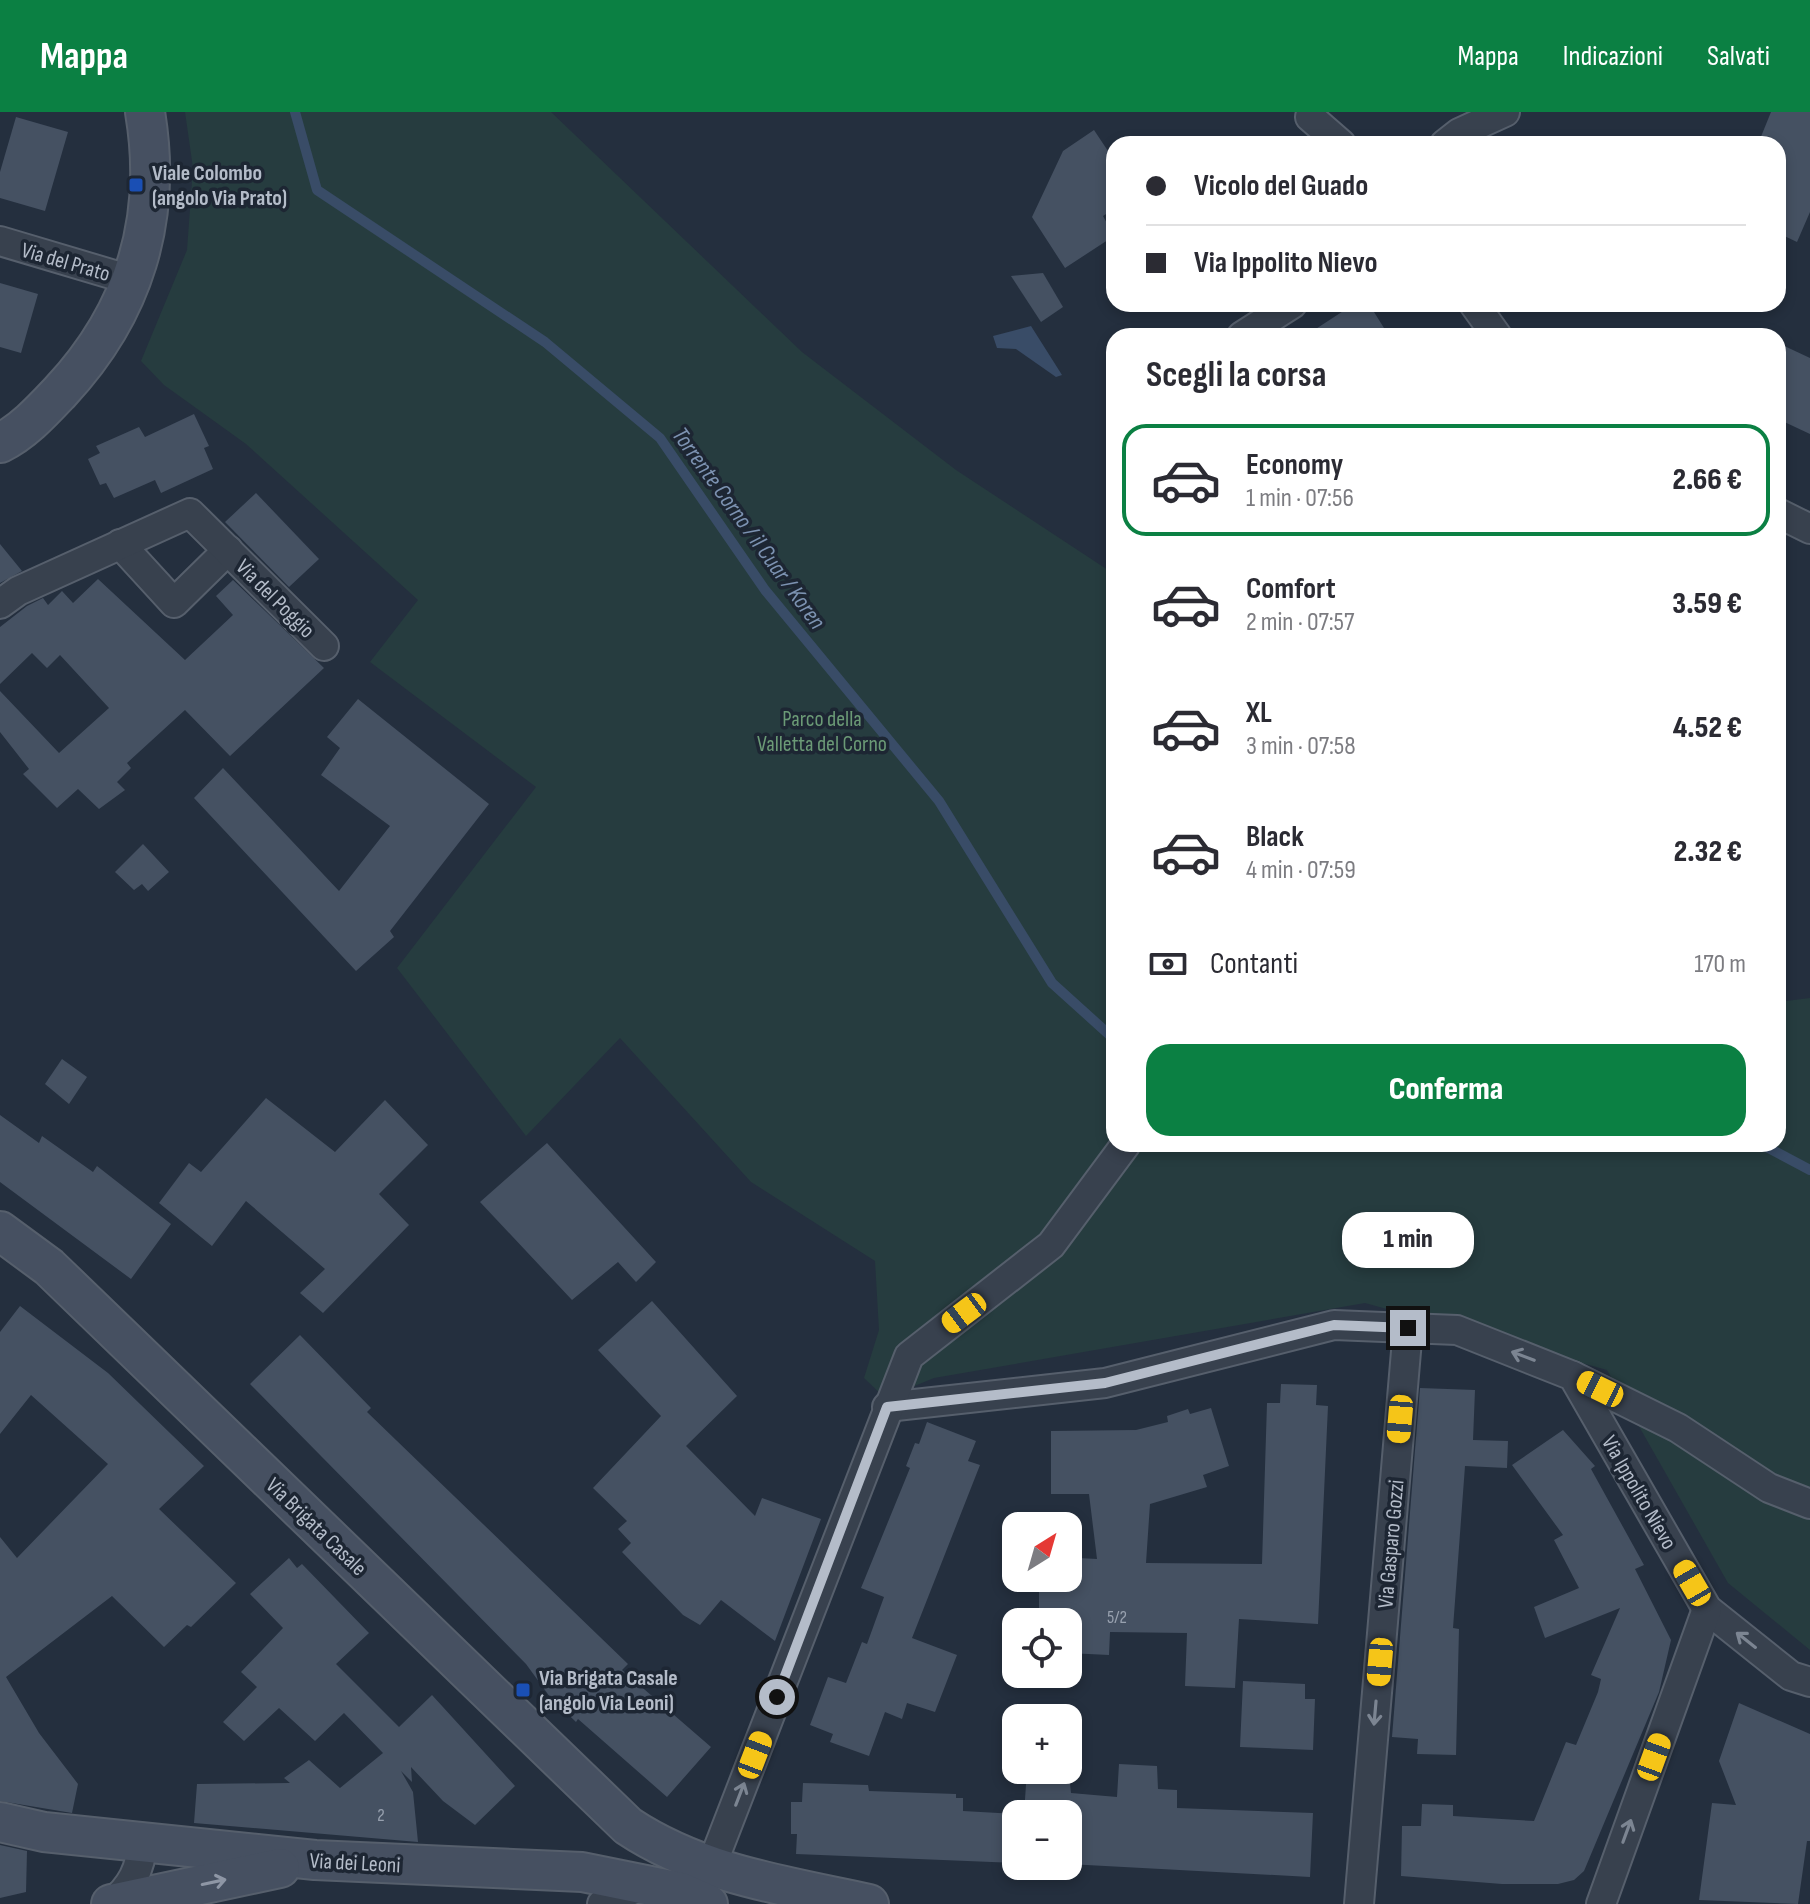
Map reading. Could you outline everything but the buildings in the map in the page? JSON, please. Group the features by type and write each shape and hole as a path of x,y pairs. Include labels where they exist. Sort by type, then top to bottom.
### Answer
{"street":[{"path":"0,443 51,402 89,361 114,321 148,229 152,156 145,112"},
{"path":"1455,136 1505,112"},
{"path":"1310,117 1332,136"},
{"name":"Via del Prato","path":"0,241 131,280"},
{"path":"1254,328 1280,312"},
{"name":"Via del Poggio","path":"0,604 18,591 190,513 324,646"},
{"path":"1786,517 1810,529"},
{"name":"Via del Poggio","path":"120,544 174,603 228,550"},
{"path":"723,1871 887,1407 909,1356 1051,1245 1120,1152"},
{"name":"Via Brigata Casale","path":"0,1231 49,1267 628,1826 657,1845 723,1871 784,1904"},
{"path":"887,1407 1105,1383 1334,1325 1457,1330 1573,1376 1678,1428 1769,1488 1810,1504"},
{"name":"Via Gasparo Gozzi","path":"1359,1904 1408,1328"},
{"name":"Via Ippolito Nievo","path":"1573,1376 1707,1609 1791,1676 1810,1682"},
{"path":"1601,1904 1707,1609"},
{"name":"Via dei Leoni","path":"0,1822 44,1832 315,1860 582,1872 645,1884 708,1904"},
{"path":"582,1872 628,1826"},
{"path":"111,1904 125,1892 137,1874 143,1842"},
{"path":"111,1904 315,1860"},
{"name":"Via Brigata Casale","path":"723,1871 869,1904"},
{"path":"602,1904 645,1884"}],"green space":[{"name":"Parco della Valletta del Corno","path":"185,112 551,112 802,352 956,470 1106,569 1106,1152 1786,1152 1786,1001 1810,998 1810,1650 1728,1583 1607,1370 1365,1303 934,1378 885,1398 864,1378 879,1330 875,1261 751,1182 620,1038 526,1136 397,968 536,787 370,662 418,600 246,444 164,385 141,361 187,250 193,168"}],"water":[{"path":"1031,326 1062,375 1056,377 1016,349 997,348 993,336"}],"waterway":[{"name":"Torrente Corno / il Cuar / Koren","path":"295,112 317,190 545,342 660,438 765,590 939,801 1052,983 1106,1032"},
{"name":"Torrente Corno / il Cuar / Koren","path":"1776,1152 1810,1170"}],"place":[{"name":"Viale Colombo (angolo Via Prato)","path":"136,185"},
{"name":"Via Brigata Casale (angolo Via Leoni)","path":"523,1690"}],"route":[{"path":"777,1697 887,1407 1105,1383 1334,1325 1408,1328"}]}
